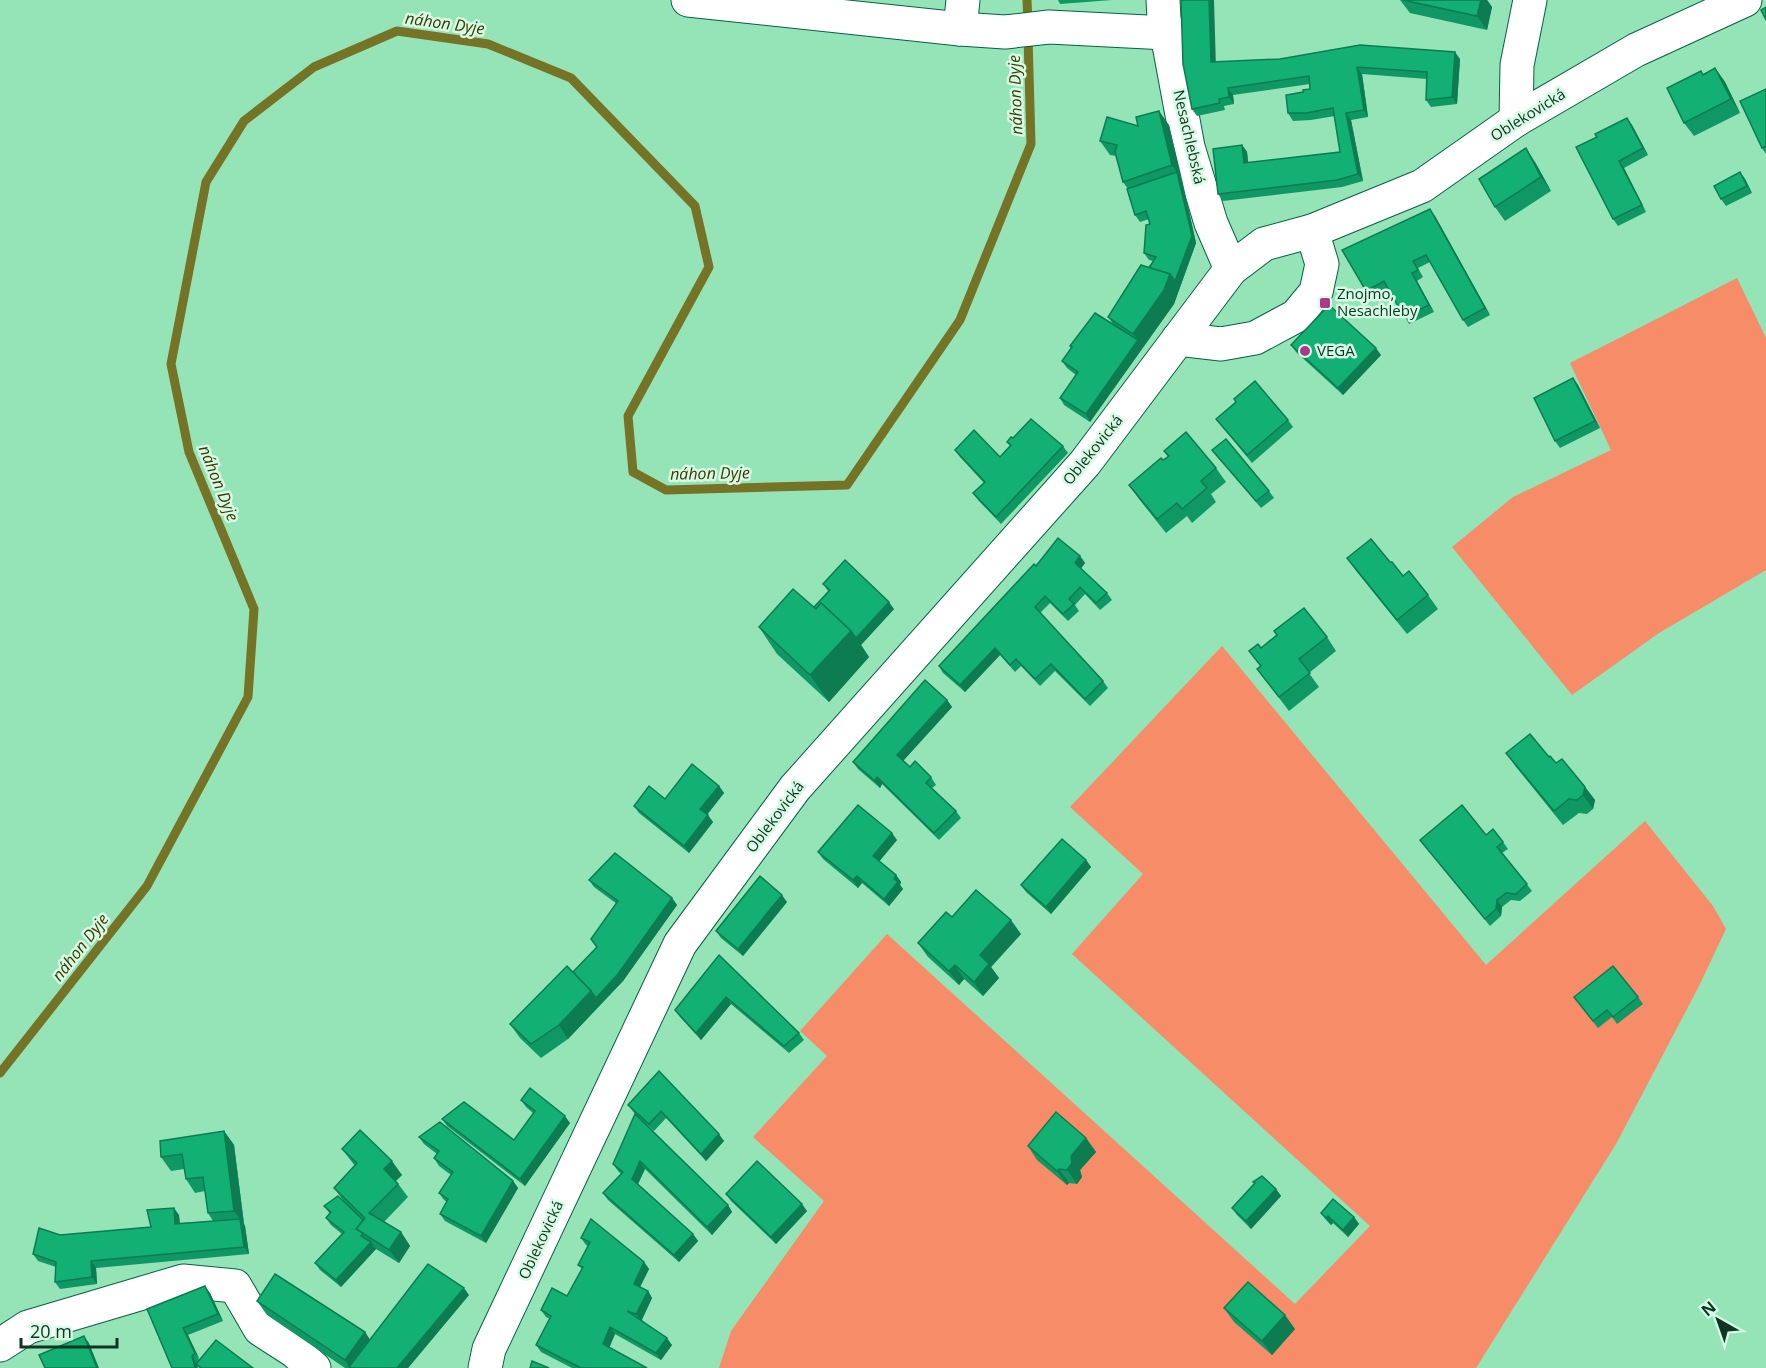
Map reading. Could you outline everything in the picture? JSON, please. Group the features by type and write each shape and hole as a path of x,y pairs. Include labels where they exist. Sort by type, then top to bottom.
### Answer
{"street":[{"path":"688,0 961,15 1005,32 1049,27 1167,33"},
{"name":"Nesachlebská","path":"1164,0 1167,33 1188,147 1211,223 1232,269"},
{"path":"1516,120 1517,65 1530,0"},
{"name":"Oblekovická","path":"485,1368 489,1349 680,944 795,788 1085,464 1232,269 1264,244 1312,231 1422,186 1516,120 1636,50 1745,0"},
{"path":"1178,339 1221,344 1255,338 1296,316 1316,292 1322,264 1312,231"},
{"path":"0,1345 28,1327 183,1281 235,1286 260,1329 294,1351 314,1368"}],"shaded area":[{"path":"1737,278 1766,338 1766,570 1659,633 1572,695 1452,547 1513,497 1611,450 1570,363"},
{"path":"1222,646 1486,965 1645,821 1713,906 1726,929 1698,988 1616,1144 1476,1368 719,1368 731,1331 824,1201 753,1137 827,1056 800,1031 887,934 1295,1304 1370,1226 1072,954 1143,874 1070,807"}],"building":[{"path":"1181,0 1209,0 1211,62 1280,59 1360,45 1455,52 1452,97 1426,100 1427,72 1357,67 1364,110 1346,113 1358,174 1337,180 1218,194 1213,149 1242,145 1244,163 1340,152 1333,108 1306,113 1288,113 1286,95 1310,89 1309,76 1228,88 1229,97 1219,99 1220,103 1192,109 1183,64"},
{"path":"1403,0 1481,0 1477,16"},
{"path":"1766,7 1766,20 1761,10"},
{"path":"1715,68 1731,99 1684,123 1667,88 1701,71 1703,75"},
{"path":"1766,89 1766,146 1762,148 1740,101"},
{"path":"1159,111 1172,165 1123,182 1115,152 1117,145 1100,141 1107,117 1138,126 1136,117"},
{"path":"1627,118 1643,148 1619,161 1642,205 1613,219 1576,147 1597,137 1595,134"},
{"path":"1526,148 1541,177 1495,207 1479,179"},
{"path":"1177,172 1192,236 1175,281 1170,274 1149,268 1156,257 1144,253 1146,225 1150,224 1146,211 1135,215 1127,189"},
{"path":"1740,172 1747,186 1721,199 1714,186"},
{"path":"1430,209 1485,308 1463,320 1426,255 1413,261 1418,270 1412,273 1429,305 1404,317 1384,281 1366,291 1342,250"},
{"path":"1141,265 1170,274 1164,290 1133,334 1108,317"},
{"path":"1329,305 1376,348 1338,388 1291,345"},
{"path":"1095,313 1138,340 1086,414 1060,398 1078,372 1062,361 1072,347 1070,346"},
{"path":"1573,378 1595,421 1555,441 1534,398"},
{"path":"1255,381 1288,420 1247,455 1216,419"},
{"path":"1031,419 1063,446 996,517 973,493 985,482 955,450 974,430 1000,457 1011,445 1007,442 1011,437 1013,438"},
{"path":"1186,432 1216,468 1201,481 1207,488 1182,509 1177,503 1157,519 1129,485 1161,458 1163,460 1169,456 1164,451"},
{"path":"1226,439 1269,491 1256,501 1212,450"},
{"path":"1058,538 1080,556 1075,563 1107,593 1096,603 1080,587 1069,599 1074,604 1063,614 1045,596 1035,607 1103,681 1085,699 1051,664 1035,679 1016,659 1010,665 995,648 960,685 939,666 1034,564 1036,566"},
{"path":"1371,539 1403,576 1409,571 1428,595 1397,620 1347,558"},
{"path":"845,560 889,602 856,638 821,603 816,609 814,607 830,590 823,584"},
{"path":"793,589 816,609 821,603 851,631 810,675 759,627"},
{"path":"1304,608 1327,637 1299,659 1310,673 1279,697 1257,669 1261,666 1249,651 1258,644 1261,648 1277,635 1274,631"},
{"path":"925,680 947,700 897,755 910,767 915,761 931,777 926,783 956,811 934,833 877,777 875,781 853,762"},
{"path":"1530,734 1556,763 1562,759 1585,787 1583,795 1577,800 1569,799 1554,811 1506,753"},
{"path":"692,764 719,786 700,809 708,815 684,846 634,806 649,786 665,799"},
{"path":"858,805 892,833 873,856 896,875 894,879 898,882 884,899 857,876 853,880 818,852"},
{"path":"1462,805 1486,835 1493,829 1503,842 1497,847 1527,884 1516,894 1506,893 1497,900 1496,909 1485,919 1420,840"},
{"path":"1062,839 1086,860 1046,907 1021,885"},
{"path":"615,853 672,898 618,974 596,998 573,972 597,947 591,939 618,901 589,880"},
{"path":"760,876 782,895 738,949 716,931"},
{"path":"976,890 1011,920 980,955 989,964 974,982 955,965 949,971 918,943 946,912 952,917"},
{"path":"719,955 799,1033 784,1046 726,997 696,1033 675,1010"},
{"path":"567,966 591,991 559,1025 531,1044 510,1024"},
{"path":"1613,966 1638,997 1613,1017 1607,1010 1593,1021 1574,997"},
{"path":"659,1071 719,1134 701,1154 661,1111 649,1124 628,1105"},
{"path":"530,1088 565,1116 520,1179 442,1119 464,1102 514,1140 535,1111 521,1100"},
{"path":"1056,1112 1086,1138 1071,1156 1072,1163 1067,1170 1057,1171 1028,1146"},
{"path":"635,1114 728,1205 707,1227 640,1161 632,1179 693,1234 674,1255 603,1193 623,1172 613,1164"},
{"path":"440,1122 513,1181 481,1236 440,1214 448,1199 439,1193 453,1172 434,1158 439,1151 419,1137"},
{"path":"360,1130 392,1161 384,1169 398,1184 369,1213 401,1232 389,1250 356,1229 365,1218 334,1188 357,1163 342,1149"},
{"path":"224,1131 234,1211 208,1213 203,1177 186,1179 182,1154 161,1157 160,1141"},
{"path":"757,1161 802,1204 771,1237 726,1194"},
{"path":"1262,1176 1276,1189 1246,1221 1232,1208 1255,1183 1253,1182"},
{"path":"338,1196 363,1220 356,1229 363,1233 361,1236 371,1242 336,1280 315,1263 344,1232 326,1218 331,1212 324,1206"},
{"path":"1333,1199 1354,1217 1343,1230 1328,1216 1326,1218 1321,1213"},
{"path":"174,1208 175,1224 240,1219 244,1247 91,1261 92,1277 55,1282 56,1262 33,1254 39,1228 60,1235 151,1227 147,1210"},
{"path":"591,1219 644,1262 634,1284 648,1291 636,1314 627,1311 667,1338 656,1353 610,1327 603,1344 647,1368 581,1368 536,1345 551,1316 541,1310 552,1288 567,1296 583,1267 578,1265 590,1242 581,1238"},
{"path":"428,1264 464,1288 397,1368 349,1367"},
{"path":"275,1274 365,1332 345,1360 257,1301"},
{"path":"1248,1282 1285,1315 1262,1341 1224,1308"},
{"path":"205,1286 218,1314 183,1328 195,1353 192,1356 195,1368 172,1368 147,1309"},
{"path":"84,1336 97,1368 45,1368 39,1355"},
{"path":"216,1340 253,1368 202,1368 196,1364"},
{"path":"532,1361 549,1368 530,1368"}],"waterway":[{"name":"náhon Dyje","path":"1027,0 1028,22"},
{"name":"náhon Dyje","path":"0,1073 147,886 248,697 254,609 189,452 171,364 206,182 244,121 314,67 397,31 488,44 571,78 695,206 709,267 628,416 633,472 666,490 847,485 960,320 1031,144 1028,36"}],"place":[{"name":"Znojmo, Nesachleby","path":"1325,303"},
{"name":"VEGA","path":"1305,351"}]}
